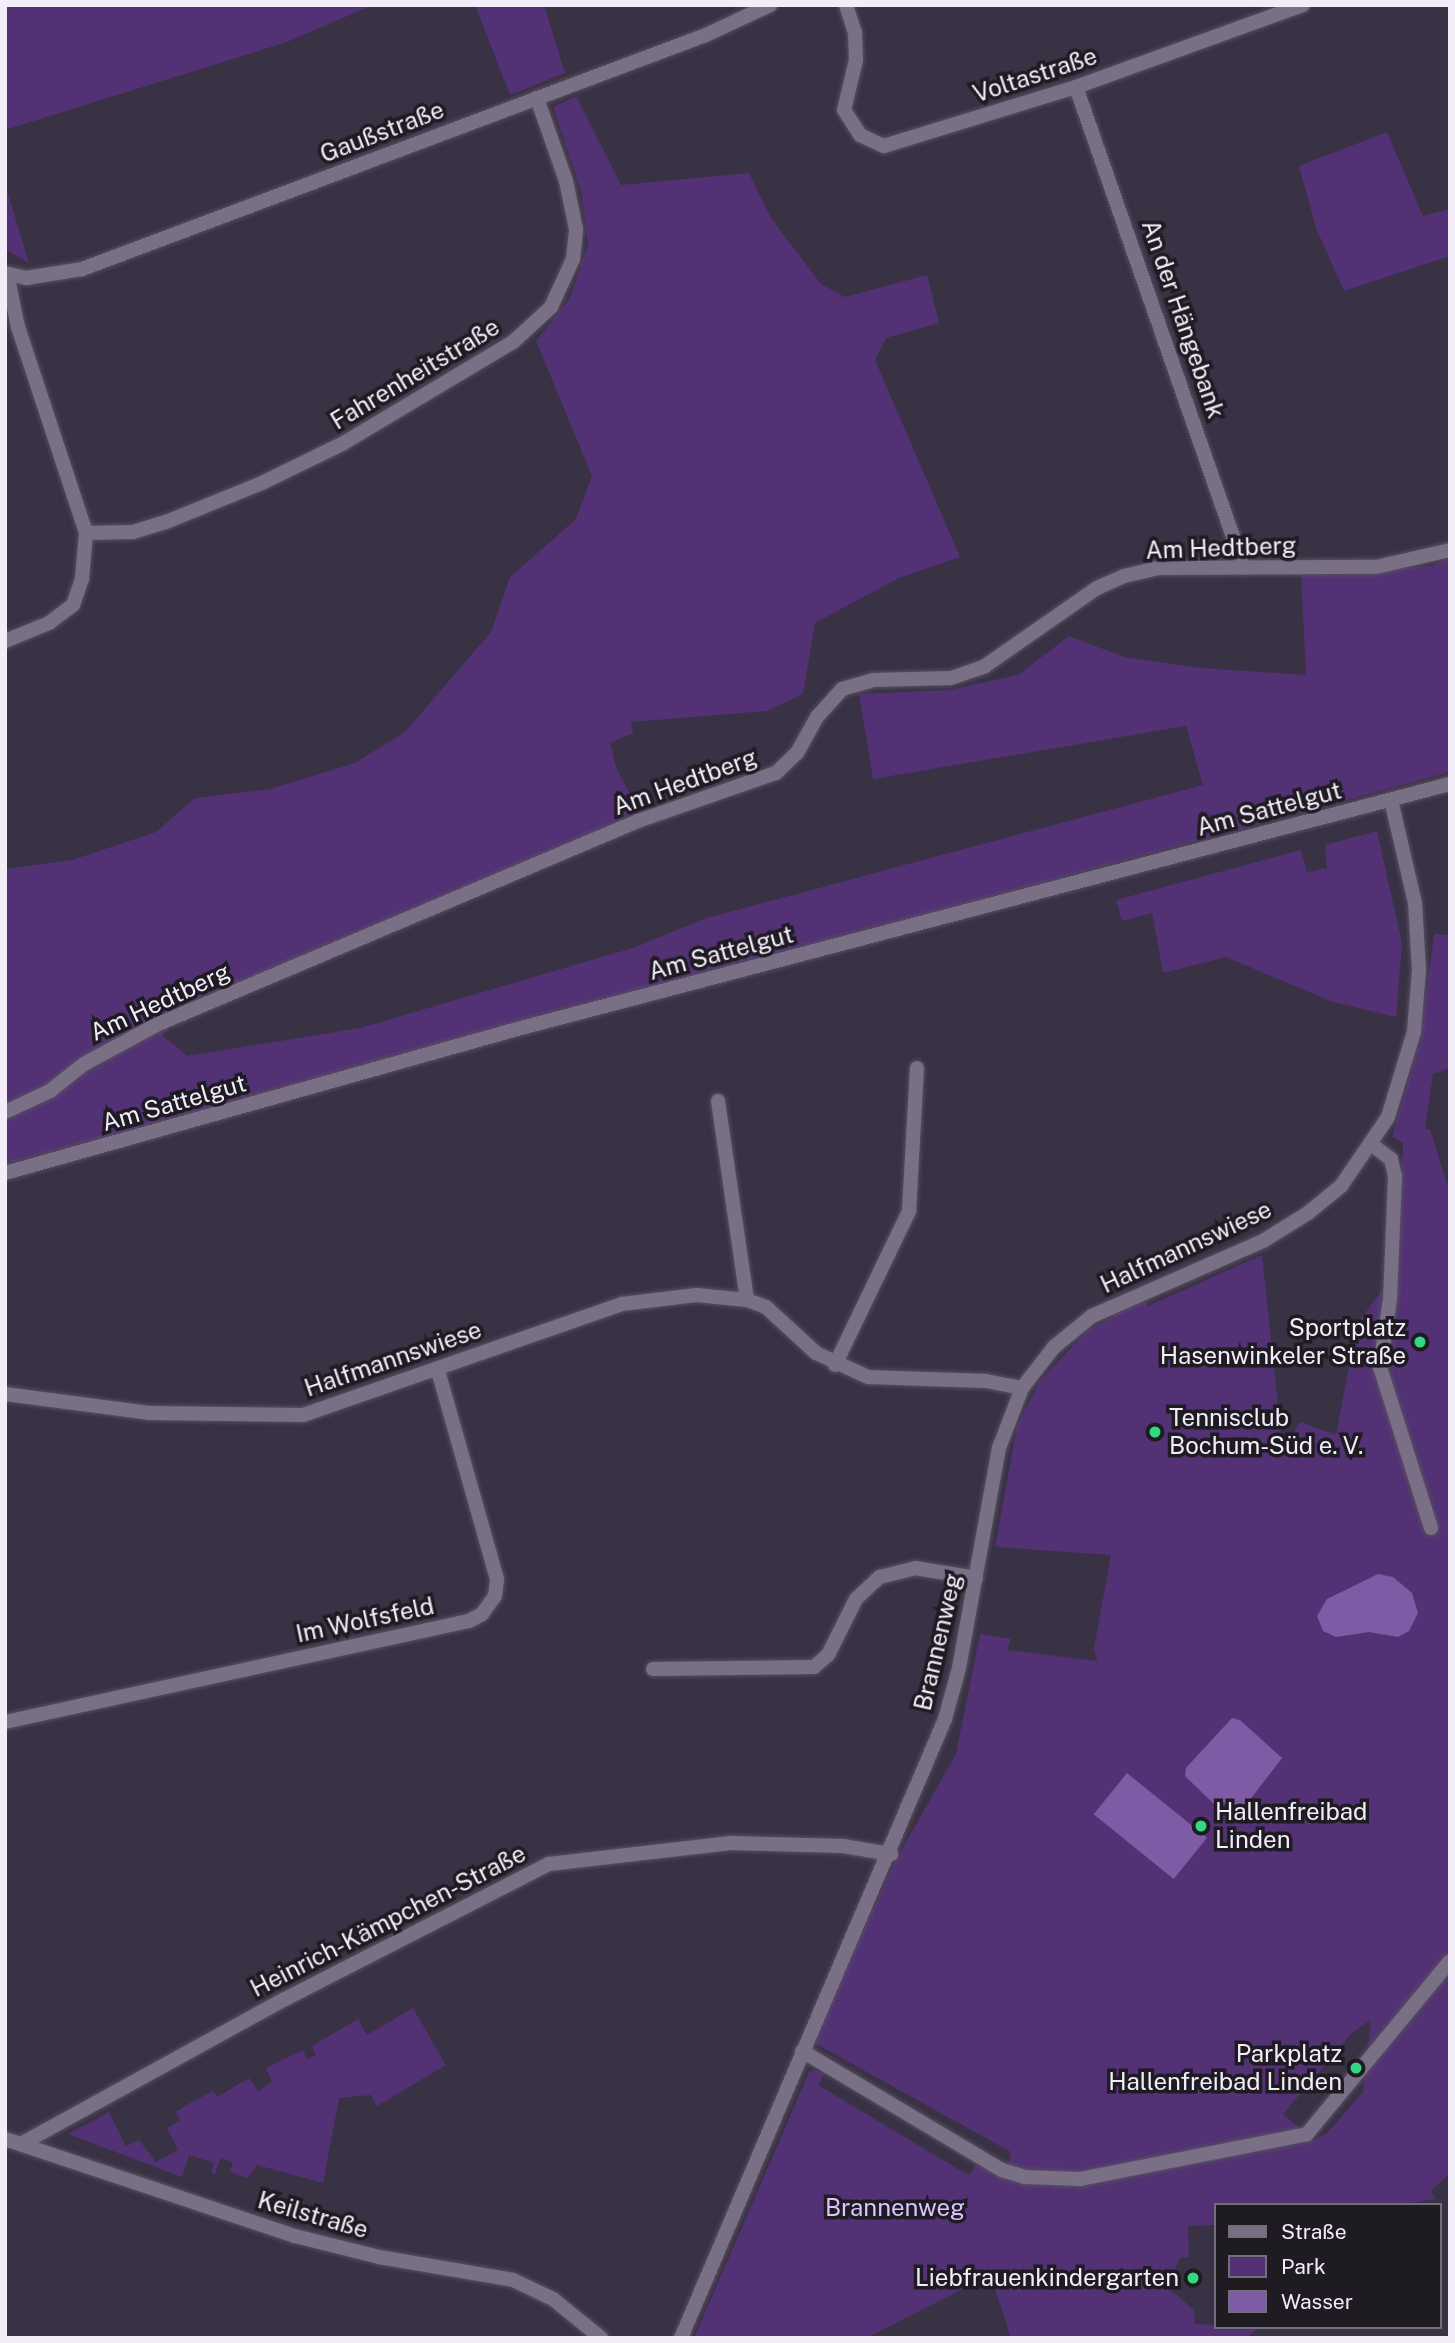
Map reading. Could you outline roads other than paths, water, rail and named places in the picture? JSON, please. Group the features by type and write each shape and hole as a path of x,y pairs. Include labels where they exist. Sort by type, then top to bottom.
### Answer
{"street":[{"name":"Gaußstraße","path":"6,274 36,277 82,269 706,35 770,5"},
{"name":"Voltastraße","path":"846,5 855,32 856,60 844,110 856,132 878,146 1076,87 1303,5"},
{"name":"An der Hängebank","path":"1076,87 1244,568"},
{"name":"Fahrenheitstraße","path":"86,533 133,532 262,483 422,398 535,325 560,293 576,244 570,196 537,98"},
{"path":"5,641 56,619 77,599 86,533 18,327 6,274"},
{"name":"Am Hedtberg","path":"5,1112 50,1091 84,1063 156,1025 638,821 776,773 797,753 833,696 859,681 935,680 985,666 1097,588 1124,576 1152,568 1376,566 1450,550"},
{"name":"Am Sattelgut","path":"5,1173 508,1032 1450,784"},
{"name":"Halfmannswiese","path":"5,1394 149,1413 294,1415 339,1405 622,1304 670,1296 747,1300 774,1311 816,1353 835,1366 881,1380 986,1381 1022,1388 1054,1347 1091,1316 1263,1241 1308,1213 1341,1186 1371,1144 1401,1081 1414,1032 1418,990 1415,903 1391,800"},
{"path":"835,1366 909,1211 917,1068"},
{"path":"718,1101 747,1300"},
{"path":"1371,1144 1391,1159 1395,1176 1390,1299 1380,1367 1431,1528"},
{"name":"Im Wolfsfeld","path":"5,1722 469,1621 482,1614 495,1596 497,1578 438,1371"},
{"name":"Brannenweg","path":"681,2338 802,2051 891,1854 945,1720 976,1578 999,1448 1022,1388"},
{"path":"653,1669 814,1667 832,1649 856,1599 880,1577 915,1568 976,1578"},
{"name":"Heinrich-Kämpchen-Straße","path":"22,2144 285,1999 549,1864 731,1843 843,1846 891,1854"},
{"path":"802,2051 1002,2170 1025,2177 1080,2179 1307,2134 1450,1961"},
{"name":"Keilstraße","path":"5,2139 295,2236 379,2257 513,2280 553,2299 601,2338"}],"water":[{"path":"1378,1574 1393,1577 1412,1593 1418,1613 1409,1631 1398,1637 1369,1632 1336,1637 1323,1631 1317,1616 1327,1599"},
{"path":"1232,1718 1240,1720 1282,1758 1239,1814 1223,1802 1218,1808 1185,1776 1186,1768"},
{"path":"1127,1773 1207,1838 1174,1879 1094,1814"}],"place":[{"name":"Sportplatz Hasenwinkeler Straße","path":"1420,1342"},
{"name":"Tennisclub Bochum-Süd e. V.","path":"1155,1432"},
{"name":"Hallenfreibad Linden","path":"1201,1826"},
{"name":"Parkplatz Hallenfreibad Linden","path":"1356,2068"},
{"name":"Liebfrauenkindergarten","path":"1193,2278"}]}
